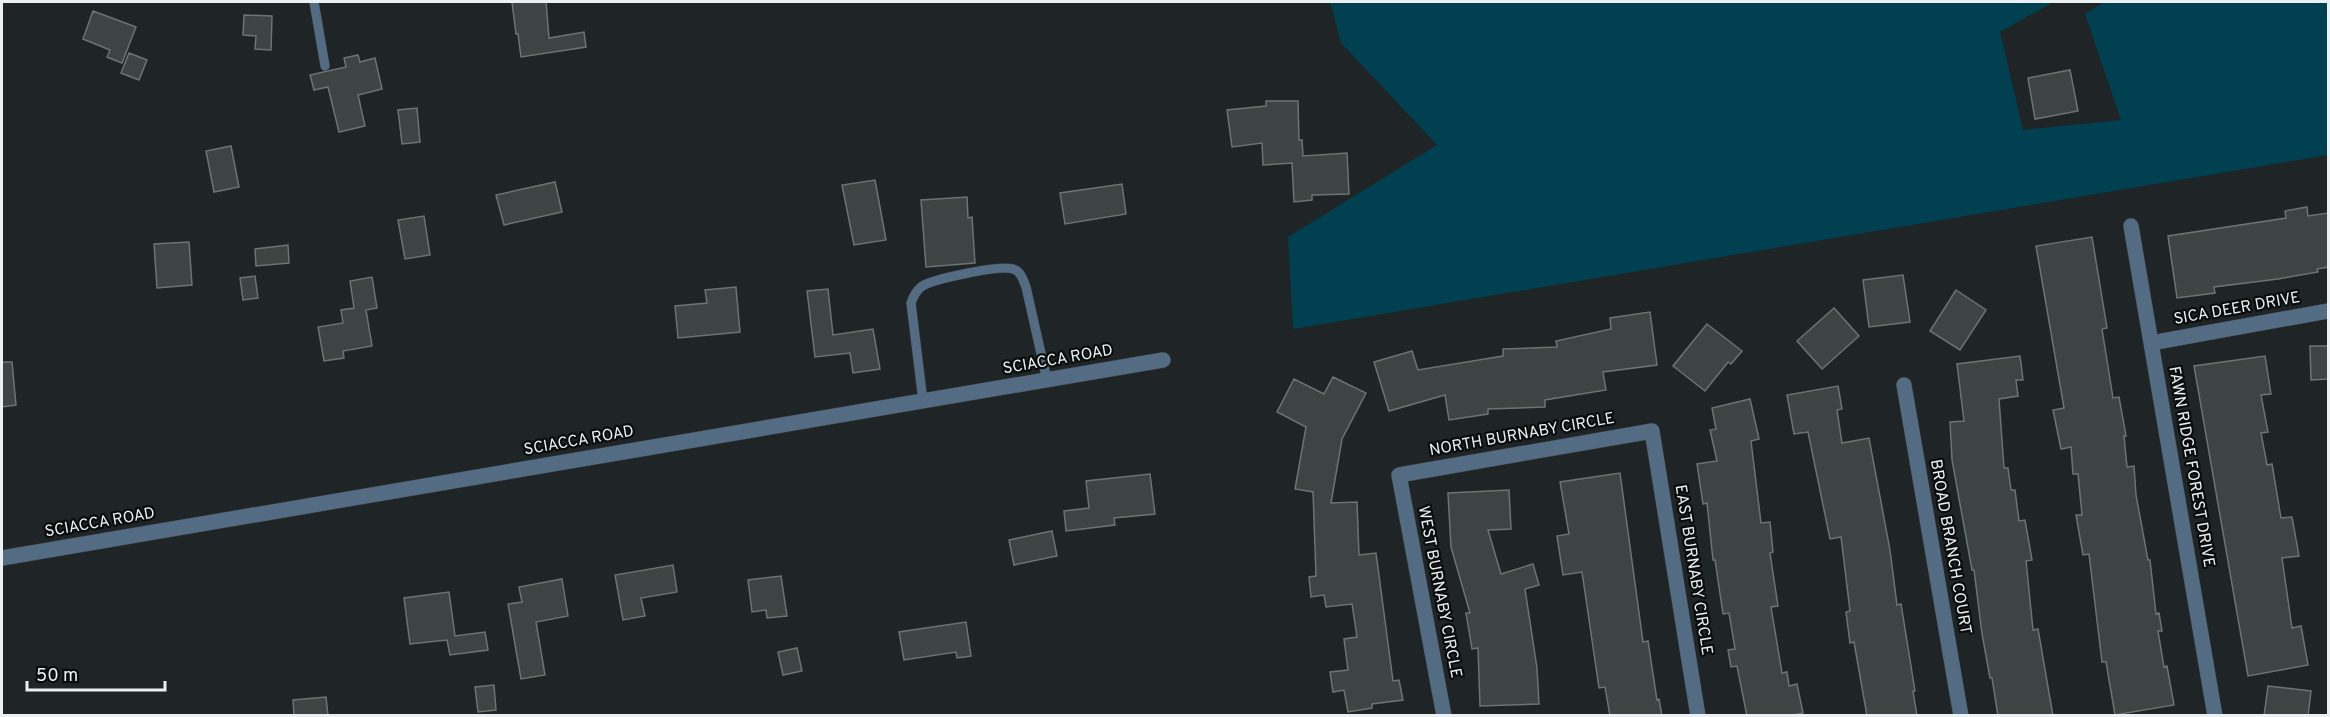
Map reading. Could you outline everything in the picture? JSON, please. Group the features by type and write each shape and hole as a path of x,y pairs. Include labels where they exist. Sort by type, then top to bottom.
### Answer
{"street":[{"name":"FAWN RIDGE FOREST DRIVE","path":"2131,226 2215,716"},
{"name":"SICA DEER DRIVE","path":"2151,343 2328,311"},
{"name":"SCIACCA ROAD","path":"2,558 1163,360"},
{"name":"BROAD BRANCH COURT","path":"1904,385 1961,716"},
{"name":"NORTH BURNABY CIRCLE","path":"1399,475 1652,430"},
{"name":"EAST BURNABY CIRCLE","path":"1652,430 1698,716"},
{"name":"WEST BURNABY CIRCLE","path":"1399,475 1444,716"}],"lane":[{"path":"314,2 325,66"},
{"path":"923,401 911,303 915,293 922,286 961,275 1002,269 1014,269 1021,275 1026,287 1047,380"}],"shaded area":[{"path":"1330,2 2053,2 2000,32 2023,130 2121,120 2085,14 2104,2 2328,2 2328,155 1293,329 1288,237 1437,145 1341,43"}],"building":[{"path":"512,2 546,2 549,38 584,32 586,47 521,57"},
{"path":"93,11 136,27 122,63 107,57 110,50 83,39"},
{"path":"244,15 272,16 271,50 255,49 256,36 243,35"},
{"path":"129,53 147,60 139,80 121,73"},
{"path":"358,55 360,62 375,58 382,89 358,95 365,126 339,132 328,87 314,90 310,75 346,67 344,58"},
{"path":"2070,70 2078,111 2035,119 2028,78"},
{"path":"1266,101 1298,101 1299,140 1302,140 1303,156 1347,153 1349,194 1312,195 1312,200 1294,202 1292,163 1263,165 1262,143 1232,147 1227,110 1266,106"},
{"path":"417,108 420,142 402,144 398,110"},
{"path":"231,146 239,187 214,192 206,151"},
{"path":"875,180 886,240 854,245 842,185"},
{"path":"555,182 562,212 504,225 496,195"},
{"path":"1122,184 1126,214 1065,224 1060,193"},
{"path":"967,197 968,218 972,217 975,263 926,267 921,200"},
{"path":"2307,207 2308,216 2328,213 2328,267 2317,269 2318,272 2214,287 2215,293 2177,298 2168,236 2286,218 2285,211"},
{"path":"424,216 430,255 405,259 398,220"},
{"path":"2092,237 2107,328 2102,329 2113,398 2119,397 2126,436 2124,436 2127,467 2134,466 2136,495 2148,560 2150,560 2156,614 2159,613 2162,631 2158,631 2164,667 2167,666 2174,705 2115,715 2106,662 2102,662 2089,554 2083,555 2076,515 2082,515 2078,474 2073,474 2071,447 2061,449 2053,410 2064,408 2036,246"},
{"path":"189,242 192,285 157,288 154,244"},
{"path":"288,245 289,263 256,266 255,249"},
{"path":"1903,275 1910,322 1869,327 1863,280"},
{"path":"255,276 258,298 243,300 240,278"},
{"path":"372,277 377,308 366,310 372,346 343,351 344,358 324,361 318,327 343,323 341,310 354,308 350,281"},
{"path":"736,287 740,332 678,338 675,306 707,303 705,290"},
{"path":"828,289 833,335 873,329 880,369 853,373 850,353 815,357 807,291"},
{"path":"1956,290 1986,310 1960,350 1930,331"},
{"path":"1834,308 1859,336 1822,369 1797,341"},
{"path":"1650,312 1657,365 1603,372 1606,390 1545,400 1545,407 1488,409 1488,414 1449,420 1445,395 1389,411 1374,362 1412,351 1418,370 1503,356 1503,349 1557,347 1556,341 1611,329 1610,318"},
{"path":"1707,324 1742,351 1731,364 1728,362 1705,391 1673,366"},
{"path":"2310,346 2328,346 2328,379 2311,380"},
{"path":"2020,356 2023,380 2016,380 2018,396 1999,399 2004,468 2008,468 2011,490 2015,490 2019,521 2025,520 2032,560 2026,561 2033,630 2038,629 2053,716 1998,716 1982,634 1974,570 1972,570 1952,460 1950,422 1964,421 1957,364"},
{"path":"2265,356 2271,394 2261,395 2268,432 2261,433 2267,465 2272,464 2281,518 2292,517 2299,556 2282,558 2292,628 2301,626 2308,665 2248,676 2194,366"},
{"path":"2,362 12,362 16,405 2,407"},
{"path":"1333,377 1366,393 1342,439 1331,503 1357,502 1359,555 1376,553 1393,681 1399,680 1403,700 1372,704 1372,708 1348,712 1344,690 1333,692 1330,672 1348,670 1344,639 1357,637 1352,604 1326,607 1324,595 1311,597 1309,577 1316,576 1313,492 1295,489 1306,427 1277,412 1294,379 1324,394"},
{"path":"1838,386 1842,409 1837,410 1842,443 1869,438 1890,550 1897,605 1901,604 1917,716 1867,716 1854,642 1850,643 1846,612 1850,611 1841,537 1830,539 1808,432 1794,434 1787,395"},
{"path":"1750,399 1759,439 1751,441 1761,523 1770,522 1773,552 1770,553 1778,606 1771,607 1782,673 1787,672 1789,686 1797,684 1803,713 1789,716 1747,716 1737,666 1731,667 1728,650 1735,649 1729,613 1723,614 1715,560 1713,560 1707,503 1703,504 1697,464 1717,461 1710,430 1716,429 1712,408"},
{"path":"1620,473 1643,642 1648,641 1657,700 1659,699 1662,716 1610,716 1605,687 1599,688 1582,572 1563,575 1557,536 1569,534 1560,482"},
{"path":"1150,474 1155,514 1114,518 1115,525 1066,531 1064,511 1089,508 1086,481"},
{"path":"1509,490 1511,529 1488,530 1501,574 1533,564 1539,585 1525,589 1537,668 1539,704 1480,706 1478,648 1472,649 1466,613 1470,613 1451,547 1448,493"},
{"path":"1052,531 1057,556 1014,565 1009,540"},
{"path":"673,565 677,592 641,598 645,616 623,620 615,575"},
{"path":"781,576 787,616 767,618 766,610 752,612 748,580"},
{"path":"562,579 568,616 536,622 545,675 521,679 508,604 522,602 519,587"},
{"path":"449,592 455,636 485,632 488,650 450,655 447,640 410,644 404,598"},
{"path":"966,622 971,656 957,658 956,652 904,660 899,632"},
{"path":"797,648 802,671 783,675 778,652"},
{"path":"494,685 496,710 478,712 475,687"},
{"path":"2268,686 2311,691 2308,716 2264,716"},
{"path":"326,697 328,716 294,716 293,700"}]}
